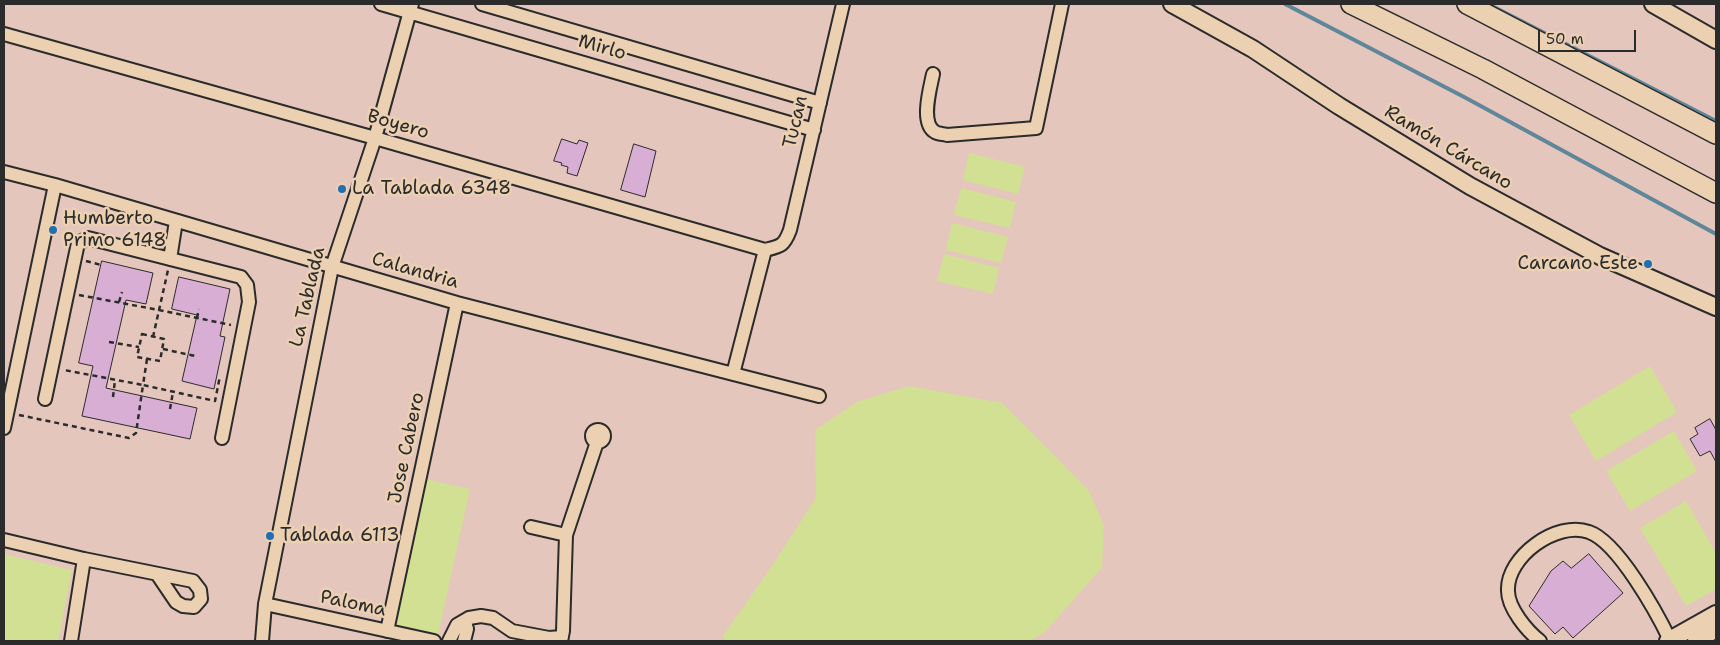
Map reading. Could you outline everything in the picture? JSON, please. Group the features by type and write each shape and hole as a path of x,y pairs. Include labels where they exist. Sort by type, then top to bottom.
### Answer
{"highway":[{"path":"1351,4 1483,69 1716,193"},
{"path":"1467,4 1716,134"}],"main road":[{"name":"Ramón Cárcano","path":"1172,4 1253,49 1339,106 1470,186 1515,211 1600,256 1716,306"},
{"path":"1653,4 1716,40"},
{"path":"1669,641 1716,614"},
{"path":"1696,641 1716,630"}],"street":[{"name":"Mirlo","path":"380,4 411,8 814,130"},
{"name":"Mirlo","path":"482,4 820,103"},
{"name":"Tucan","path":"765,250 781,246 786,241 790,230 843,4"},
{"path":"932,74 927,114 928,123 935,132 947,135 1036,128 1062,4"},
{"name":"La Tablada","path":"262,641 265,604 332,267 375,138 411,8"},
{"name":"Boyero","path":"4,34 765,250"},
{"name":"Calandria","path":"4,172 55,185 458,303 819,396"},
{"path":"4,428 55,185"},
{"path":"170,259 176,221"},
{"path":"45,398 78,243 88,238 241,277 247,285 249,302 222,438"},
{"path":"733,374 765,250"},
{"name":"Jose Cabero","path":"387,631 458,303"},
{"path":"449,641 457,626 469,618 481,616 493,618 512,630 561,639 566,535 597,442"},
{"path":"531,527 566,535"},
{"path":"1540,641 1515,613 1509,597 1509,580 1514,567 1536,543 1566,530 1579,529 1590,532 1603,540 1618,557 1643,590 1669,641"},
{"path":"4,540 157,574"},
{"path":"70,641 84,559"},
{"name":"Paloma","path":"265,604 434,641"},
{"path":"464,641 467,630 465,622"}],"path":[{"path":"153,337 170,259"},
{"path":"84,261 102,265"},
{"path":"119,302 122,292"},
{"path":"77,295 231,325"},
{"path":"197,318 199,308"},
{"path":"142,334 164,339 160,362 137,357 139,347 142,334"},
{"path":"110,342 139,347"},
{"path":"163,349 195,356"},
{"path":"7,412 130,438 136,433 147,359"},
{"path":"62,370 215,401 221,373"},
{"path":"112,397 115,380"},
{"path":"170,409 173,392"}],"green space":[{"path":"969,153 1025,167 1018,194 963,180"},
{"path":"961,188 1016,202 1010,228 954,215"},
{"path":"952,223 1008,237 1001,263 946,250"},
{"path":"944,254 999,268 993,294 937,281"},
{"path":"1650,366 1677,412 1596,461 1569,415"},
{"path":"909,386 1002,403 1089,491 1104,526 1102,567 1046,631 1030,641 725,641 723,636 770,569 816,498 815,430 857,402"},
{"path":"1674,431 1697,471 1630,511 1606,471"},
{"path":"425,479 470,489 438,635 393,625"},
{"path":"1686,501 1716,553 1716,589 1686,606 1640,528"},
{"path":"4,554 72,570 58,641 4,641"}],"building":[{"path":"562,139 577,144 579,140 588,143 577,176 567,173 568,167 554,161"},
{"path":"634,144 656,151 645,197 621,190"},
{"path":"102,261 153,273 146,304 126,300 106,388 197,408 190,439 82,416 93,366 79,363"},
{"path":"179,277 230,289 220,336 225,337 214,389 182,381 197,315 172,309"},
{"path":"1710,419 1716,430 1716,462 1710,451 1700,456 1690,439 1698,434 1695,428"},
{"path":"1589,554 1623,593 1573,638 1563,627 1555,634 1529,606 1551,571 1563,561 1571,568"}],"waterway":[{"path":"1285,4 1466,98 1716,234"},
{"path":"1488,4 1716,121"}],"place":[{"name":"La Tablada 6348","path":"342,189"},
{"name":"Humberto Primo 6148","path":"53,230"},
{"name":"Carcano Este","path":"1648,264"},
{"name":"Tablada 6113","path":"270,536"}]}
